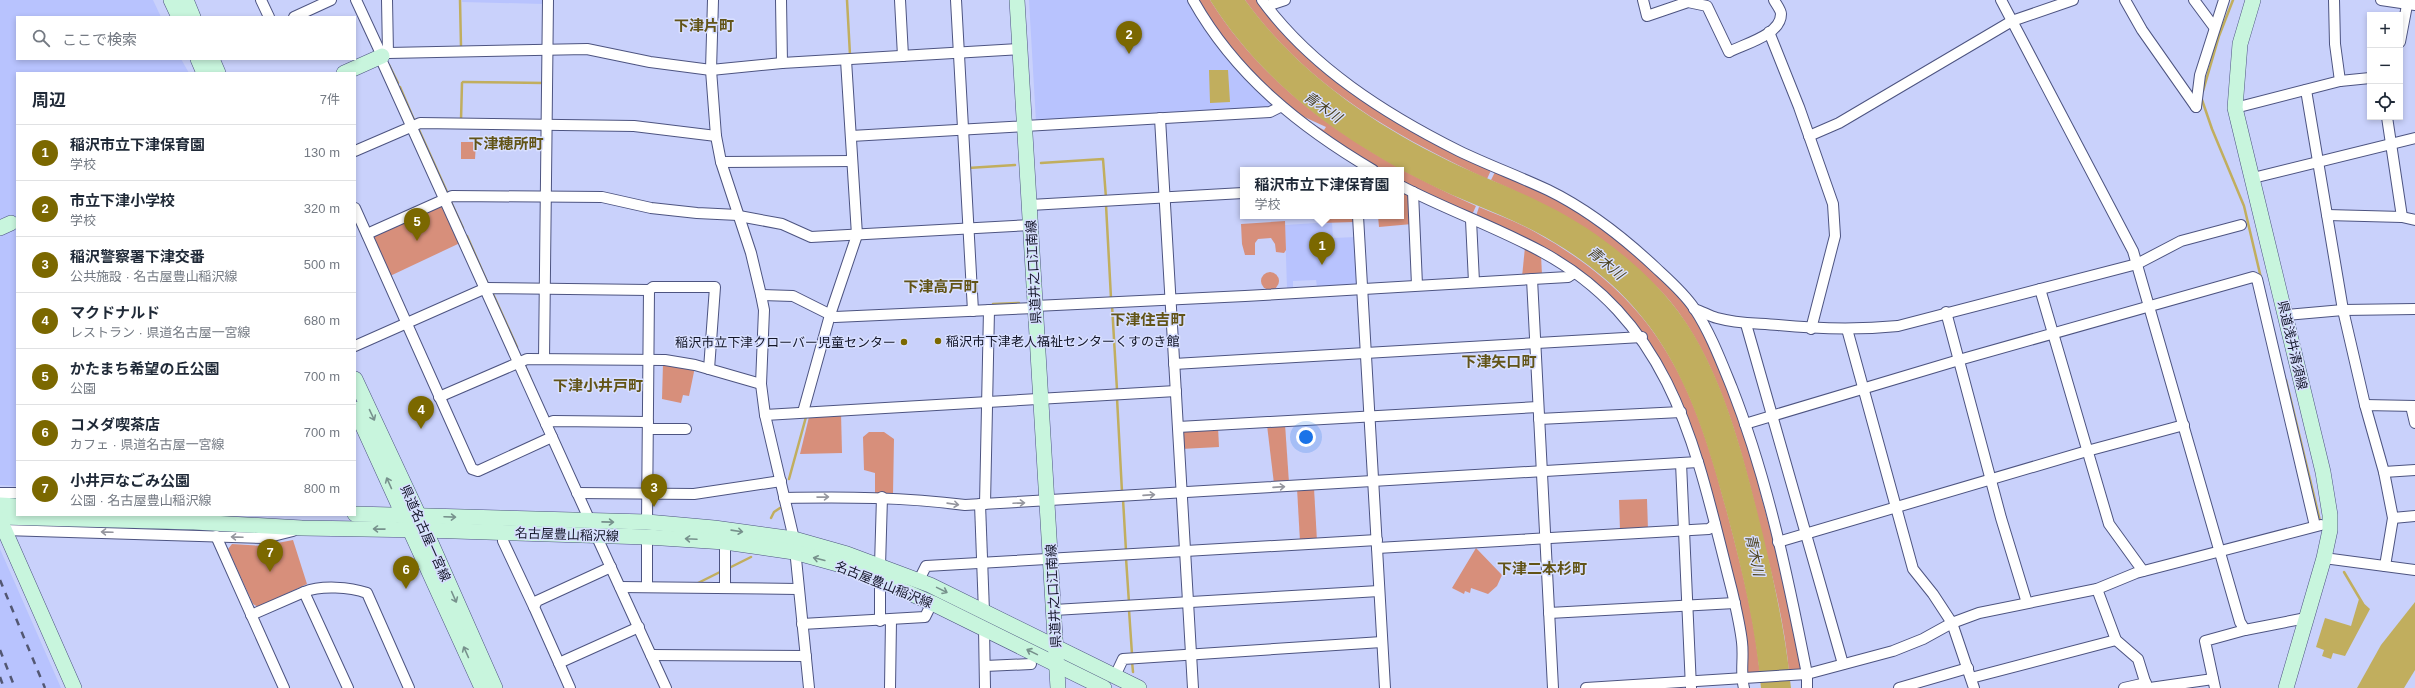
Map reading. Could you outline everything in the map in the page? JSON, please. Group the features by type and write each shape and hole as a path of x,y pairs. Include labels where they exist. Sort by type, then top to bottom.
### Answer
{"main road":[{"path":"171,0 179,16"},
{"path":"186,0 193,16"},
{"name":"県道井之口江南線","path":"1018,0 1058,688"},
{"name":"県道浅井清須線","path":"2253,0 2240,44 2235,108 2323,472 2330,523 2324,558 2286,688"},
{"path":"346,72 383,55"},
{"path":"198,60 204,72"},
{"path":"212,60 218,72"},
{"name":"県道名古屋一宮線","path":"356,381 418,525 482,688"},
{"name":"県道名古屋一宮線","path":"356,410 404,515 418,525 495,688"},
{"path":"0,505 16,506"},
{"path":"356,514 404,515"},
{"name":"名古屋豊山稲沢線","path":"1,522 119,520 302,528 590,521 725,542 794,546"},
{"path":"1,522 74,688"},
{"name":"名古屋豊山稲沢線","path":"418,525 596,535 647,530 714,528 794,546 852,568 919,580 1139,688"},
{"name":"名古屋豊山稲沢線","path":"880,573 932,603 1104,688"}],"street":[{"path":"262,0 269,16"},
{"path":"296,16 317,3 331,0"},
{"path":"356,0 383,55 444,200 590,521"},
{"path":"383,55 387,0"},
{"path":"544,359 548,0"},
{"path":"712,0 711,70 716,136 721,162 751,253 764,310 761,384 765,415 781,481 794,546 810,688"},
{"path":"781,0 782,63"},
{"path":"900,0 903,56"},
{"path":"956,0 973,311"},
{"path":"1193,0 1219,40 1238,65 1280,107 1368,167"},
{"path":"1264,3 1285,0"},
{"path":"1643,0 1647,16 1688,2 1707,6 1729,52 1769,32 1779,24 1781,13 1774,0"},
{"path":"2001,0 2133,251 2221,551 2240,622 2245,630"},
{"path":"1809,136 1839,123 2012,21 2073,0"},
{"path":"2125,0 2142,30 2196,107 2197,88 2214,27 2224,0"},
{"path":"2194,0 2214,27"},
{"path":"2334,0 2335,44 2340,81"},
{"path":"2381,0 2410,3 2403,30"},
{"path":"1264,3 1312,56 1363,95 1458,151 1546,189 1592,214 1632,246 1674,285 1694,309 1721,360 1745,424 1778,542 1806,674 1806,688"},
{"path":"1769,32 1800,106 1809,136 1827,184 1835,218 1834,236 1811,329"},
{"path":"383,55 587,49 650,62 711,70 782,63 1020,49"},
{"path":"803,412 830,315 857,235 846,60"},
{"path":"2235,108 2340,81 2367,78"},
{"path":"2306,90 2343,310 2365,405 2384,472 2393,518 2385,566"},
{"path":"850,136 1270,112 1280,107"},
{"path":"1160,118 1193,688"},
{"path":"2388,120 2402,217"},
{"path":"356,151 420,123 634,126 716,136"},
{"path":"2253,178 2392,142 2415,138"},
{"path":"1354,159 1355,167"},
{"path":"721,162 852,162"},
{"path":"1404,188 1542,252 1574,273 1612,304 1642,337 1660,368 1681,412 1698,462 1735,603 1742,642 1744,682"},
{"path":"1413,192 1417,285"},
{"path":"1030,205 1240,193"},
{"path":"367,234 452,196 602,197 626,204 651,208 697,214 738,215 782,224 811,237 1031,225"},
{"path":"356,210 472,469 478,470 552,437"},
{"path":"2327,215 2402,217 2415,220"},
{"path":"1358,219 1385,688"},
{"path":"1471,220 1474,282"},
{"path":"1694,309 1715,318 1746,324 1776,325 1811,329 1847,329 1898,326 1946,312 2137,264 2181,242 2241,225"},
{"path":"761,296 793,296 830,315 835,316 973,311 1170,298 1245,296 1568,277 1574,273"},
{"path":"1745,424 1959,360 2253,277 2257,279 2315,526"},
{"path":"1532,279 1553,688"},
{"path":"356,346 485,288 649,290 653,287 715,287 709,369"},
{"path":"2040,289 2109,524 2143,571"},
{"path":"646,587 649,290"},
{"path":"2286,315 2343,310 2415,309"},
{"path":"984,612 982,563 989,310"},
{"path":"1946,312 1990,480 2027,603"},
{"path":"1746,324 1843,664"},
{"path":"1847,329 1913,569 1933,594 1952,623 1974,688"},
{"path":"1174,364 1642,337"},
{"path":"439,397 527,359 664,360 709,369 761,384"},
{"path":"765,415 1176,391"},
{"path":"2365,405 2413,406 2415,423"},
{"path":"1178,427 1538,407"},
{"path":"1539,419 1681,412"},
{"path":"546,424 553,421 686,429"},
{"path":"1778,542 1806,532 1896,506 2087,451 2184,425"},
{"path":"784,498 882,497 922,499 965,505 1047,502 1698,462"},
{"path":"1681,463 1691,685"},
{"path":"2384,472 2415,470"},
{"path":"577,493 694,494 781,481"},
{"path":"0,493 16,493"},
{"path":"880,620 882,497"},
{"path":"2393,518 2415,516"},
{"path":"1,522 265,538 302,528"},
{"path":"1586,688 1744,682 1806,674 1894,651 1923,639 1952,623 1979,613 2098,589 2143,571 2330,523"},
{"path":"919,580 926,566 1185,550 1545,538 1709,529 1715,524"},
{"path":"596,535 612,567 666,688"},
{"path":"216,536 284,688"},
{"path":"503,541 570,688"},
{"path":"725,542 726,588"},
{"path":"2324,558 2415,570"},
{"path":"534,607 537,601 612,567"},
{"path":"620,587 798,589"},
{"path":"251,615 313,588 357,590 367,593 409,688"},
{"path":"2098,589 2116,640 2138,659 2148,686"},
{"path":"1054,610 1379,591"},
{"path":"304,592 348,688"},
{"path":"802,624 925,618 932,603"},
{"path":"1549,613 1735,603"},
{"path":"2124,688 2214,683 2205,642 2245,630 2306,618"},
{"path":"890,688 892,620"},
{"path":"559,663 639,628"},
{"path":"984,628 985,688"},
{"path":"1971,678 2116,640"},
{"path":"1115,676 1123,659 1382,642"},
{"path":"651,655 806,656"},
{"path":"985,666 1031,664"},
{"path":"1899,688 1968,668"}],"shaded area":[{"path":"0,0 153,0 161,16 16,16 16,60 182,60 188,72 16,72 16,486 0,485"},
{"path":"462,0 544,0 544,4 462,2"},
{"path":"1029,0 1190,0 1273,103 1269,109 1036,122"},
{"path":"1196,0 1210,0 1235,35 1263,67 1294,96 1327,122 1362,146 1397,167 1374,167 1301,118 1324,130 1326,127 1289,110 1241,63"},
{"path":"1245,0 1258,0 1360,97 1492,168 1487,179 1418,145 1385,126 1324,83 1269,31"},
{"path":"461,142 476,142 475,159 461,159"},
{"path":"1496,170 1545,192 1590,217 1673,287 1692,310 1722,369 1743,427 1784,582 1803,672 1789,672 1785,639 1776,591 1740,448 1718,385 1704,355 1688,327 1662,292 1617,252 1584,228 1567,218 1491,180"},
{"path":"1404,171 1476,206 1471,217 1404,184"},
{"path":"1404,190 1409,193 1412,224 1379,227 1378,219 1404,219"},
{"path":"440,206 444,208 460,243 390,276 374,239 375,236"},
{"path":"1479,207 1528,228 1577,258 1612,286 1641,316 1664,348 1684,384 1700,423 1714,465 1747,593 1755,634 1760,675 1745,675 1746,669 1681,404 1653,348 1631,318 1597,287 1558,262 1475,219"},
{"path":"1319,219 1355,219 1355,222 1320,223"},
{"path":"1285,221 1286,250 1284,253 1276,252 1275,244 1271,238 1258,239 1255,243 1255,255 1245,255 1242,244 1241,224"},
{"path":"1332,222 1333,238 1356,237 1359,283 1356,286 1317,287 1316,280 1293,281 1293,288 1287,289 1285,225"},
{"path":"1525,247 1541,255 1542,275 1522,277"},
{"path":"1270,272 1276,275 1279,281 1276,287 1270,290 1264,287 1261,281 1264,275"},
{"path":"663,363 695,367 689,396 683,395 681,403 662,399"},
{"path":"841,413 842,453 800,454 809,417"},
{"path":"1285,424 1289,483 1274,484 1267,425"},
{"path":"1218,427 1219,447 1181,449 1183,429"},
{"path":"869,432 884,432 894,439 893,494 875,493 875,473 864,470 863,437"},
{"path":"1297,488 1314,488 1317,541 1300,542"},
{"path":"1647,499 1648,530 1620,532 1619,500"},
{"path":"293,540 307,584 258,607 253,604 228,549 232,544 262,546"},
{"path":"1476,548 1502,575 1497,586 1488,594 1471,588 1470,593 1465,591 1464,594 1452,588"},
{"path":"0,549 61,688 0,688"}],"water":[{"name":"青木川","path":"1210,0 1245,0 1286,48 1308,69 1356,107 1409,140 1437,155 1534,199 1581,224 1629,260 1658,287 1670,301 1688,326 1704,353 1729,413 1739,444 1763,535 1776,592 1791,688 1761,688 1756,644 1744,581 1715,470 1701,427 1685,387 1666,350 1642,317 1613,286 1577,257 1534,231 1508,218 1427,183 1404,171 1404,167 1395,166 1334,128 1279,83 1254,58 1231,30"},
{"path":"1209,70 1228,70 1230,102 1210,103"},
{"path":"2359,599 2370,609 2345,656 2333,653 2331,659 2322,656 2324,650 2316,647 2325,618 2351,626"},
{"path":"2415,602 2415,670 2404,688 2357,688 2381,645"}],"waterway":[{"path":"460,0 461,46"},
{"path":"847,0 850,55"},
{"path":"2203,91 2219,36 2233,0"},
{"path":"389,65 398,83"},
{"path":"463,82 544,83"},
{"path":"461,120 462,83"},
{"path":"400,87 414,120"},
{"path":"2201,97 2212,129 2244,206 2261,278"},
{"path":"419,130 447,192"},
{"path":"1041,163 1103,159 1106,198"},
{"path":"968,168 1015,165"},
{"path":"451,202 463,228"},
{"path":"1106,205 1111,298 1109,298"},
{"path":"467,236 488,284"},
{"path":"493,294 517,347"},
{"path":"993,304 1019,303"},
{"path":"1112,305 1117,390"},
{"path":"525,366 530,377"},
{"path":"2286,380 2320,521"},
{"path":"1117,398 1122,492"},
{"path":"789,479 806,417"},
{"path":"1123,499 1126,551"},
{"path":"771,518 774,512 780,508"},
{"path":"729,568 751,557"},
{"path":"1126,558 1129,603"},
{"path":"696,584 722,571"},
{"path":"2344,572 2363,604"},
{"path":"1129,610 1132,654"},
{"path":"1132,661 1133,672"}],"railway":[{"path":"0,580 45,688"},
{"path":"0,650 15,688"},
{"path":"0,677 4,688"}],"place":[{"name":"市立下津小学校","path":"1129,54"},
{"name":"かたまち希望の丘公園","path":"417,241"},
{"name":"稲沢市立下津保育園","path":"1322,265"},
{"name":"稲沢市下津老人福祉センターくすのき館","path":"938,341"},
{"name":"稲沢市立下津クローバー児童センター","path":"904,342"},
{"name":"マクドナルド","path":"421,429"},
{"name":"稲沢警察署下津交番","path":"654,507"},
{"name":"小井戸なごみ公園","path":"270,572"},
{"name":"コメダ喫茶店","path":"406,589"}],"district":[{"name":"下津片町","path":"704,26"},
{"name":"下津穂所町","path":"506,144"},
{"name":"下津高戸町","path":"941,287"},
{"name":"下津住吉町","path":"1148,320"},
{"name":"下津矢口町","path":"1499,362"},
{"name":"下津小井戸町","path":"598,386"},
{"name":"下津二本杉町","path":"1542,569"}]}
